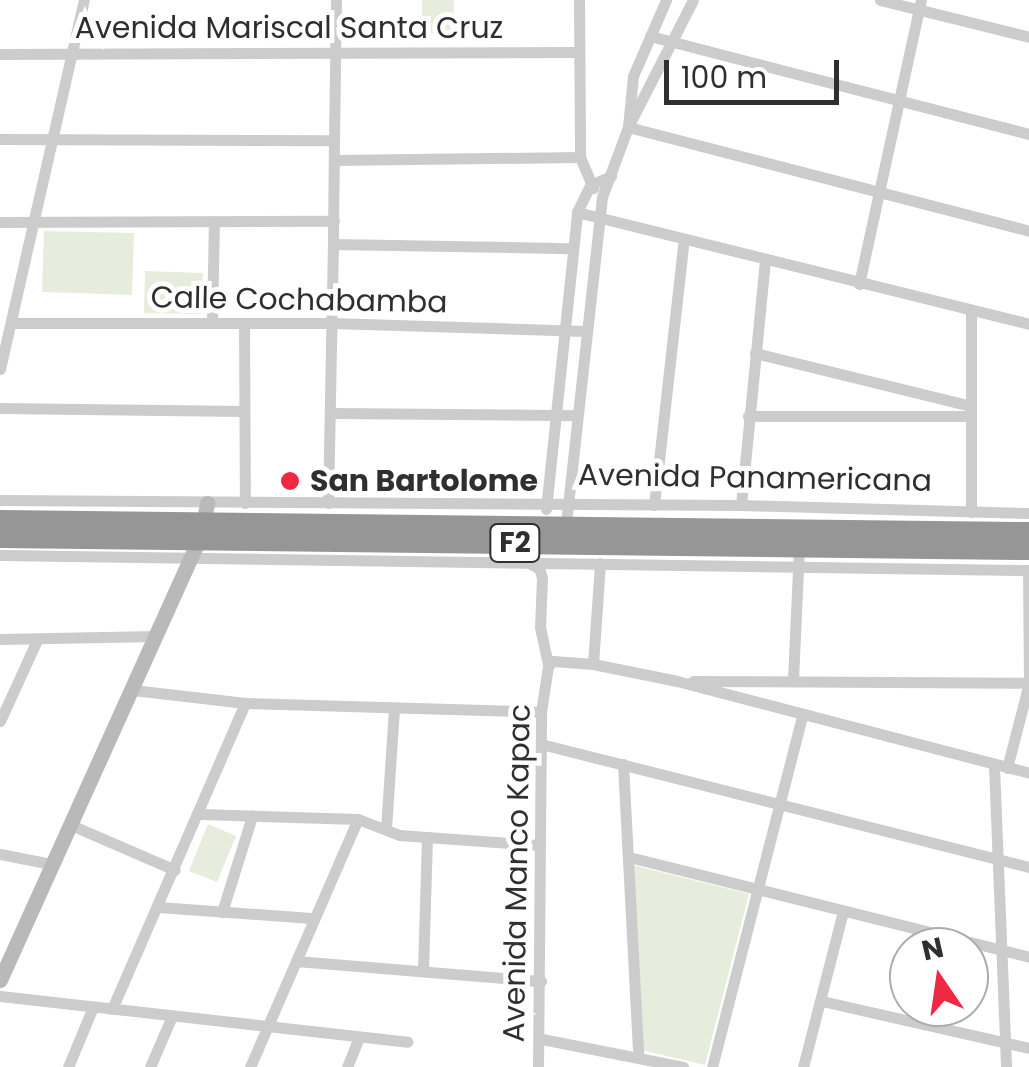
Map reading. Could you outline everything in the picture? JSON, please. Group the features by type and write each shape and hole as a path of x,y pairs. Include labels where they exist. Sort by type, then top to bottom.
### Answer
{"highway":[{"name":"Avenida Panamericana","path":"0,520 200,531"},
{"name":"Avenida Panamericana","path":"0,538 544,525 1029,532"},
{"name":"Avenida Panamericana","path":"566,526 601,556 799,558 1029,550"}],"street":[{"path":"0,368 84,0"},
{"path":"328,502 336,0"},
{"path":"578,0 580,157 590,185 602,197"},
{"path":"628,127 633,76 666,0"},
{"path":"566,526 602,197 628,127 693,0"},
{"path":"880,0 920,5 1029,37"},
{"path":"859,284 920,5"},
{"path":"650,36 1029,134"},
{"name":"Avenida Mariscal Santa Cruz","path":"0,54 579,52"},
{"path":"628,127 1029,231"},
{"path":"0,139 334,140"},
{"path":"334,160 580,157"},
{"path":"544,525 577,212 590,185 611,176"},
{"path":"577,212 1029,324"},
{"path":"212,323 214,221"},
{"path":"0,222 334,221"},
{"path":"654,505 684,240"},
{"path":"333,244 571,248"},
{"path":"741,505 765,261"},
{"path":"971,310 971,512"},
{"name":"Calle Cochabamba","path":"11,323 332,324 586,331"},
{"path":"244,324 245,503"},
{"path":"755,354 971,411"},
{"path":"0,408 244,412"},
{"path":"748,416 971,411"},
{"path":"332,412 577,415"},
{"name":"Avenida Panamericana","path":"0,500 200,531 528,564 601,556"},
{"name":"Avenida Panamericana","path":"200,531 245,503 328,502 566,526 654,505 1029,513"},
{"path":"0,556 200,531 71,825 7,946 0,980"},
{"path":"593,664 601,556"},
{"path":"793,680 799,558 1029,570 1029,683 1001,767 996,859 1006,1067"},
{"path":"528,564 539,568 542,578 540,627 548,666"},
{"path":"0,639 156,636"},
{"path":"0,721 37,640"},
{"name":"Avenida Manco Kapac","path":"538,1067 542,1039 538,845 541,712 548,666 560,659 677,681"},
{"path":"677,681 1029,683"},
{"path":"677,681 1029,774"},
{"path":"133,690 245,703 541,712"},
{"path":"112,1009 245,703"},
{"path":"386,829 394,708"},
{"path":"712,1067 802,716"},
{"path":"541,744 1029,867"},
{"path":"622,764 632,1059"},
{"path":"200,814 358,819 427,838 538,845"},
{"path":"222,912 252,816"},
{"path":"250,1067 311,918 358,819"},
{"path":"71,825 175,870"},
{"path":"424,971 427,838"},
{"path":"0,854 51,864"},
{"path":"628,857 1029,957"},
{"path":"158,907 311,918"},
{"path":"802,1067 843,911"},
{"path":"296,961 541,980"},
{"path":"0,996 408,1042"},
{"path":"822,1002 1029,1048"},
{"path":"68,1067 92,1007"},
{"path":"150,1067 172,1016"},
{"path":"347,1067 359,1037"},
{"path":"542,1039 683,1067"}],"green space":[{"path":"422,0 454,0 453,33 422,33"},
{"path":"44,231 134,233 132,295 42,292"},
{"path":"145,271 203,273 201,314 144,313"},
{"path":"208,824 236,836 217,882 189,871"},
{"path":"632,865 749,894 705,1065 641,1050"}],"place":[{"name":"San Bartolome","path":"290,481"}]}
